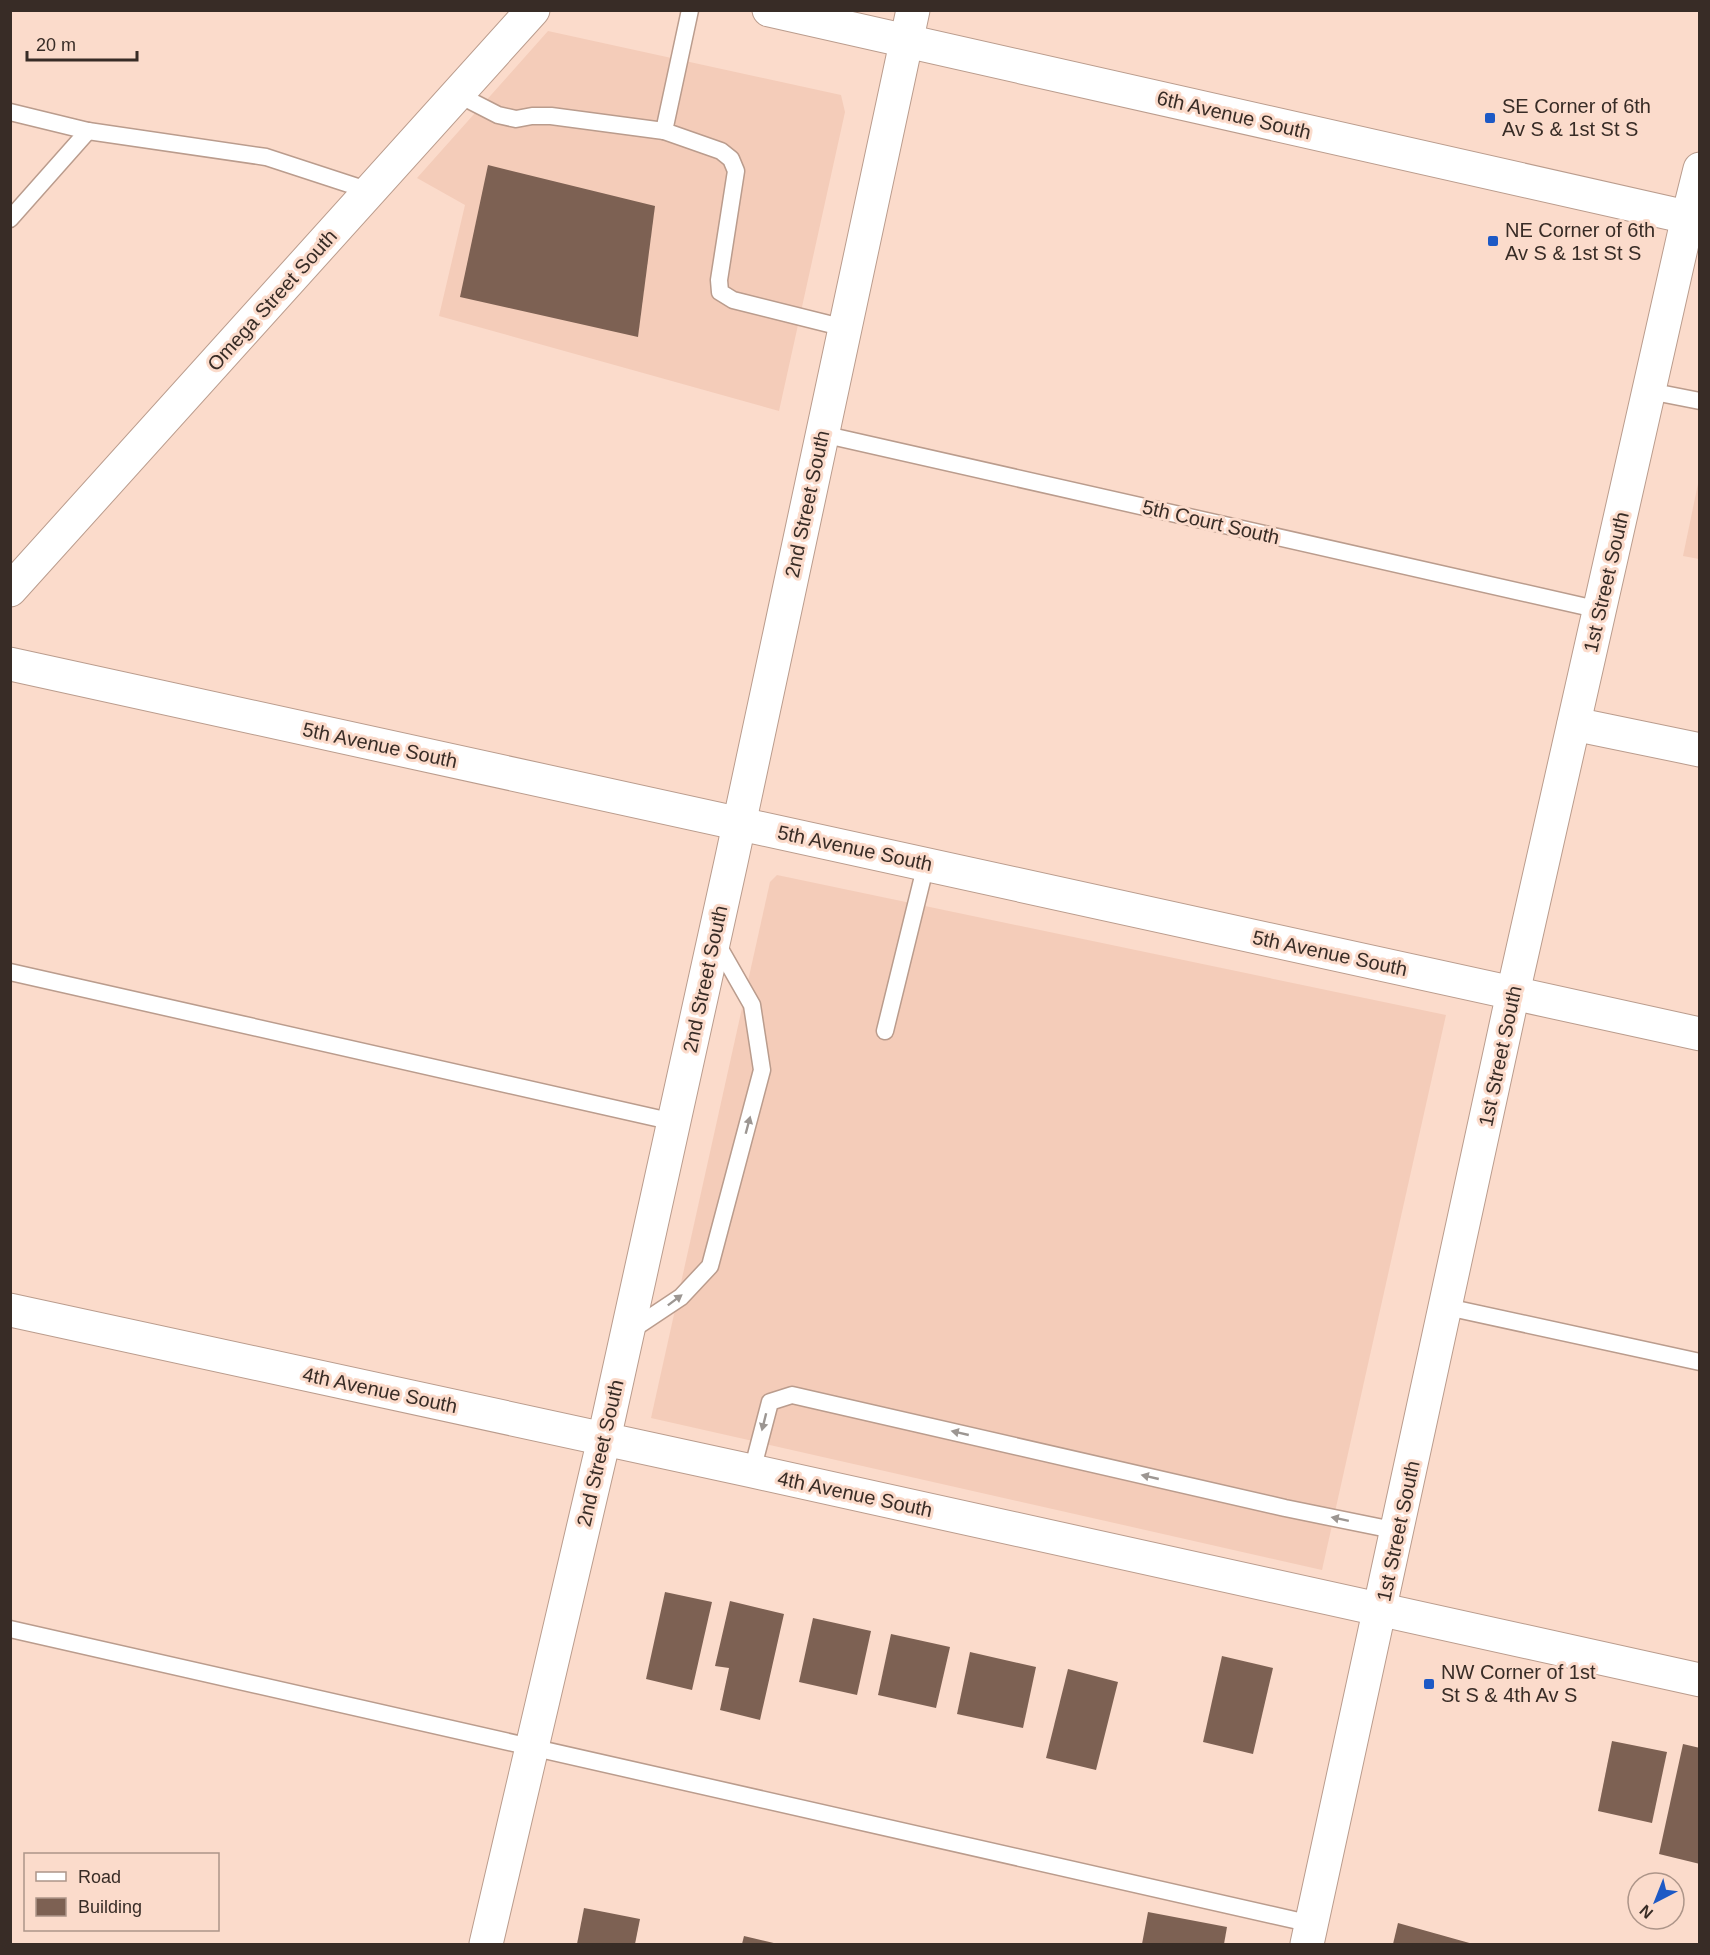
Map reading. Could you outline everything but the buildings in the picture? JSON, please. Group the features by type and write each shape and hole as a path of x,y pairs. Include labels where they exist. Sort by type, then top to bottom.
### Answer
{"street":[{"name":"Omega Street South","path":"10,590 533,10"},
{"name":"6th Avenue South","path":"769,10 910,26 1694,218"},
{"name":"2nd Street South","path":"486,1944 604,1438 674,1122 910,26"},
{"name":"1st Street South","path":"1309,1934 1447,1307 1513,993 1649,391 1694,218 1700,169"},
{"name":"5th Avenue South","path":"10,664 1700,1034"},
{"path":"1574,724 1700,750"},
{"name":"4th Avenue South","path":"10,1310 604,1438 1700,1680"}],"lane":[{"path":"664,131 690,10"},
{"path":"457,94 498,115 516,119 551,116 664,131 721,151 731,159 735,171 719,280 720,292 733,300 845,328"},
{"path":"10,112 88,131 266,157 370,191"},
{"path":"10,219 88,131"},
{"path":"1649,391 1700,401"},
{"name":"5th Court South","path":"822,434 1600,610"},
{"path":"885,1031 926,864"},
{"path":"627,1333 681,1297 711,1266 762,1070 752,1005 714,939"},
{"path":"10,972 674,1122"},
{"path":"1447,1307 1700,1362"},
{"path":"752,1471 770,1402 792,1395 1285,1508 1398,1531"},
{"path":"10,1629 532,1747 1309,1934"}],"shaded area":[{"path":"548,31 841,95 845,112 779,411 439,316 465,205 417,178"},
{"path":"1699,479 1700,559 1683,556"},
{"path":"777,875 1446,1015 1322,1570 651,1418 770,882"}],"place":[{"name":"SE Corner of 6th Av S & 1st St S","path":"1490,118"},
{"name":"NE Corner of 6th Av S & 1st St S","path":"1493,241"},
{"name":"NW Corner of 1st St S & 4th Av S","path":"1429,1684"}]}
